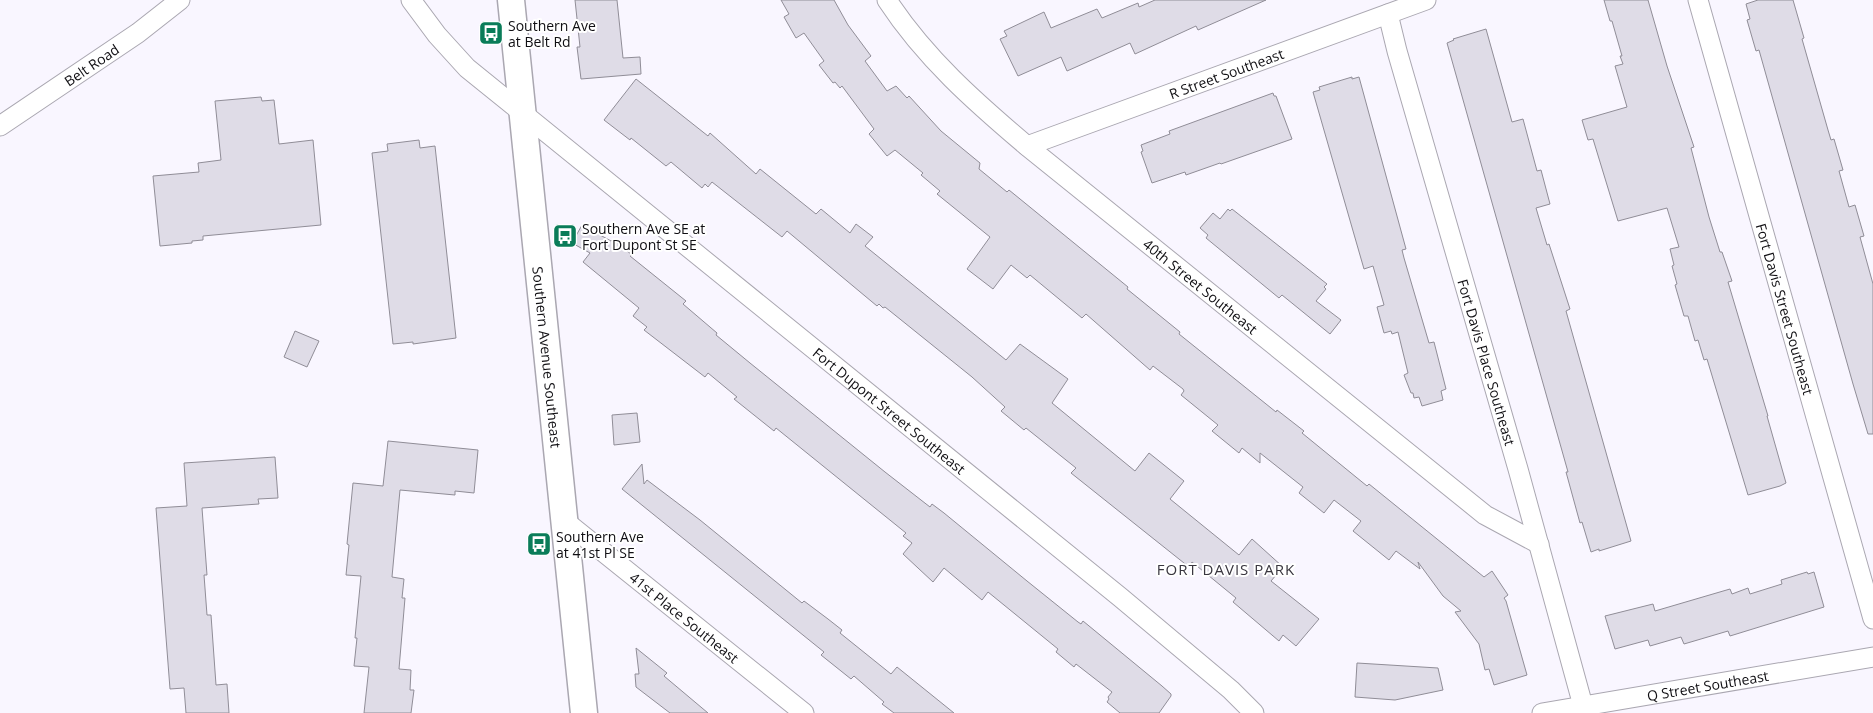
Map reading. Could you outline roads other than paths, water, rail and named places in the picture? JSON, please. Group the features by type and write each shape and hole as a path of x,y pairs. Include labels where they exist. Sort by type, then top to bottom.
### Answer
{"main road":[{"name":"Southern Avenue Southeast","path":"511,0 566,522 584,713"}],"street":[{"name":"Belt Road","path":"0,126 138,33 180,0"},
{"path":"411,0 437,35 467,68 522,112"},
{"name":"40th Street Southeast","path":"887,0 918,42 954,82 1027,146 1485,514 1539,544"},
{"name":"R Street Southeast","path":"1027,146 1426,0"},
{"name":"Fort Davis Street Southeast","path":"1698,0 1873,619"},
{"name":"Fort Davis Place Southeast","path":"1388,14 1396,51 1539,544 1584,709"},
{"name":"Fort Dupont Street Southeast","path":"522,112 1120,597 1231,690 1254,713"},
{"name":"41st Place Southeast","path":"566,522 804,713"},
{"name":"Q Street Southeast","path":"1542,713 1584,709 1873,657"}],"place":[{"name":"Southern Ave at Belt Rd","path":"491,33"},
{"name":"Southern Ave SE at Fort Dupont St SE","path":"565,236"},
{"name":"Southern Ave at 41st Pl SE","path":"539,544"}],"district":[{"name":"FORT DAVIS PARK","path":"1226,569"}]}
